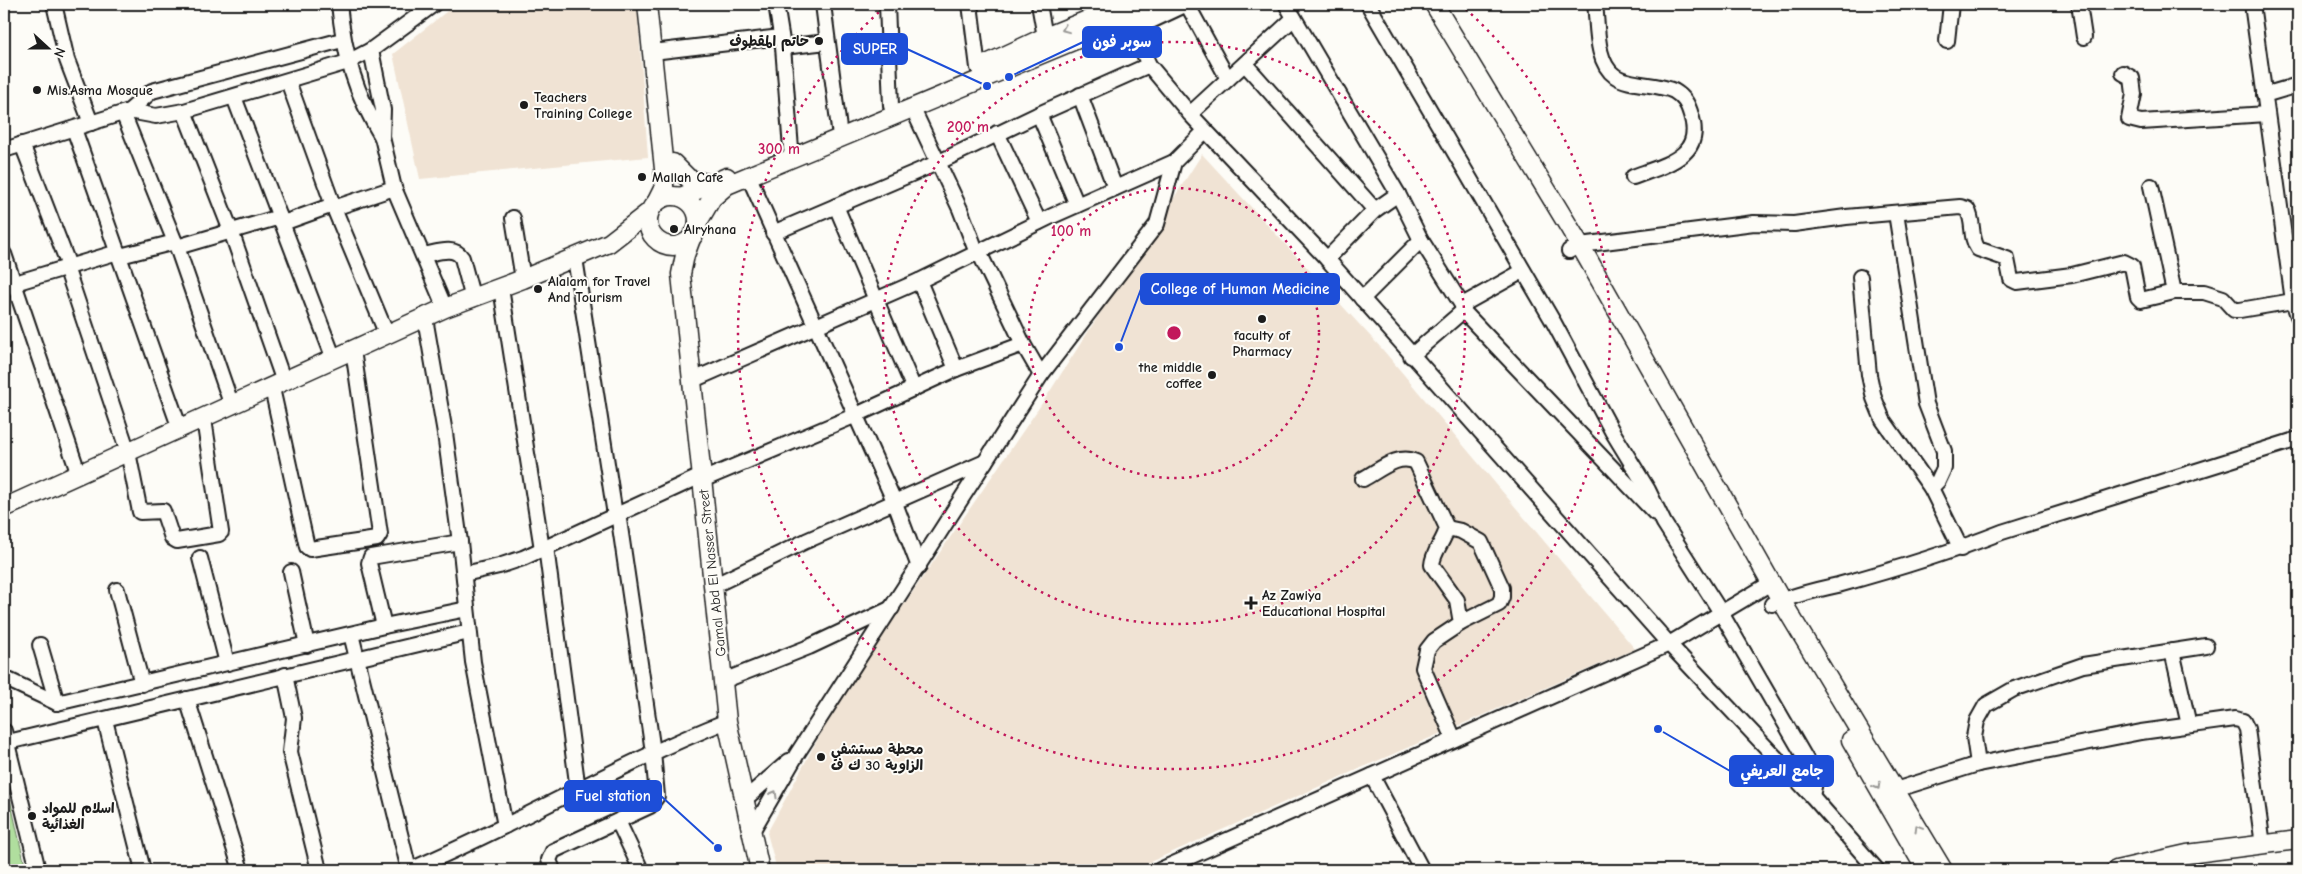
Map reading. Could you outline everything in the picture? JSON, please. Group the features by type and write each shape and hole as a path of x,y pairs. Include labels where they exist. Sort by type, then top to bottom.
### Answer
{"main road":[{"path":"648,4 664,169 664,187 653,207 649,229 662,243"},
{"path":"656,4 673,163 679,197"},
{"path":"679,197 839,129 1045,37 1162,4"},
{"path":"1420,4 1575,248"},
{"path":"1434,4 1777,602 1926,870"},
{"name":"Gamal Abd El Nasser Street","path":"681,274 685,255 706,205 726,185 913,109 1131,13"},
{"path":"673,163 689,179 710,184"},
{"path":"4,508 180,430 445,308 523,280 609,243 669,196 679,197 692,205 696,213 695,229 680,245 634,240 609,243"},
{"name":"Gamal Abd El Nasser Street","path":"662,243 675,258 681,274 727,721 760,870"},
{"path":"1777,602 1895,790 1942,870"},
{"path":"2116,870 2187,854 2298,840"}],"street":[{"path":"54,4 67,60 91,123"},
{"path":"339,4 342,40 348,62 362,101 382,137 394,188 445,308"},
{"path":"126,112 156,116 184,111 348,62 371,50 434,4"},
{"path":"776,4 782,42 792,149"},
{"path":"823,4 839,129"},
{"path":"887,4 891,106"},
{"path":"970,4 978,68"},
{"path":"1039,4 1045,37"},
{"path":"1228,79 1187,4 1131,13 1139,43 1149,65 1190,114 1327,259 1411,356 1669,644 1812,796 1876,870"},
{"path":"1286,4 1398,194 1421,240 1463,308 1664,523"},
{"path":"1368,4 1524,271 1612,431 1648,490 1664,523 1720,611 1811,768 1815,782 1812,796"},
{"path":"1596,4 1601,54 1606,66 1615,76 1633,82 1658,85 1675,92 1687,101 1695,126 1692,146 1676,160 1634,177"},
{"path":"1946,41 1951,4"},
{"path":"2079,4 2084,37"},
{"path":"2252,4 2267,114 2293,257 2293,301 2298,316"},
{"path":"1190,114 1294,18"},
{"path":"4,150 126,112 152,91 342,40"},
{"path":"661,51 782,42 827,42"},
{"path":"371,50 384,110 382,137"},
{"path":"1245,64 1375,210"},
{"path":"773,233 937,163 1080,95 1149,65"},
{"path":"2123,73 2132,78 2134,94 2129,119 2141,122 2267,114"},
{"path":"288,81 334,207 387,335"},
{"path":"2264,95 2298,85"},
{"path":"1080,95 1116,188"},
{"path":"234,97 334,359"},
{"path":"913,109 978,252 1023,344 1041,375"},
{"path":"184,111 232,231 278,385 307,547 310,549 377,539 380,534 353,350"},
{"path":"126,112 176,245 232,406"},
{"path":"1040,114 1077,205"},
{"path":"74,129 180,430"},
{"path":"693,380 919,281 1040,222 1174,162 1205,131"},
{"path":"997,134 1040,222"},
{"path":"22,144 68,267 128,452 141,512 163,511 172,538 176,542 220,534 204,418"},
{"path":"751,833 797,754 920,567 1041,375 1157,224 1174,162"},
{"path":"748,177 854,416 895,503 920,567"},
{"path":"2151,186 2174,292"},
{"path":"11,283 119,254 176,245 282,220 334,207 394,188"},
{"path":"1327,259 1375,210 1398,194"},
{"path":"836,206 914,389"},
{"path":"1575,248 1754,223 1794,224 1953,207 1967,209 1970,214 1971,237 1978,250 2007,259 2011,279 2016,282 2072,275 2124,262 2132,266 2138,297 2141,300 2174,292 2204,292 2223,298 2234,310 2293,301"},
{"path":"1896,212 1926,404 1944,451 1944,468 1938,481 1931,488"},
{"path":"513,218 523,280"},
{"path":"1362,298 1421,240"},
{"path":"423,255 453,250 459,252 473,299"},
{"path":"4,254 11,283 79,475"},
{"path":"553,870 549,860 554,851 650,806 656,800 653,752 617,514 575,258"},
{"path":"1411,356 1463,308 1524,271"},
{"path":"1860,277 1869,374 1874,398 1883,420 1931,488 1961,548"},
{"path":"919,281 956,369"},
{"path":"501,288 544,548 578,790"},
{"path":"425,318 445,433 464,574 469,632 505,826"},
{"path":"464,574 515,561 617,514 854,416 956,369 1023,344"},
{"path":"1777,602 1806,591 1837,585 1961,548 2002,532 2298,439"},
{"path":"1363,479 1398,460 1407,458 1416,462 1446,528 1445,537 1436,551 1432,565 1457,600 1461,623"},
{"path":"713,586 806,541 985,462"},
{"path":"1446,528 1461,531 1481,542 1502,588 1502,597 1499,604 1461,623 1434,641 1427,650 1423,668 1454,739"},
{"path":"384,626 370,563 372,557 460,542"},
{"path":"200,558 227,663"},
{"path":"291,572 307,645"},
{"path":"1160,870 1669,644 1720,611 1767,585"},
{"path":"117,590 142,684"},
{"path":"723,681 809,647 892,608"},
{"path":"4,678 57,703 384,626 466,609"},
{"path":"38,870 5,739 105,720 469,632"},
{"path":"351,634 409,870 483,838 653,752 727,721"},
{"path":"40,645 57,703"},
{"path":"1978,764 1974,737 1977,721 1986,705 2014,688 2082,665 2206,646"},
{"path":"2172,651 2189,725"},
{"path":"285,675 294,718 290,752 319,870"},
{"path":"187,699 241,870"},
{"path":"1895,790 1978,764 2141,732 2235,719 2243,721 2247,729 2263,845"},
{"path":"105,720 143,870"},
{"path":"744,800 797,754"},
{"path":"1372,776 1422,870"},
{"path":"618,821 641,870"}],"shaded area":[{"name":"Teachers Training College","path":"456,4 637,4 648,157 420,179 393,54"},
{"name":"Az Zawiya Educational Hospital","path":"1202,154 1383,350 1635,649 1132,870 777,870 767,833 840,698 1045,399"}],"green space":[{"path":"4,773 26,870 4,870"}],"place":[{"name":"حاتم المقطوف","path":"819,41"},
{"name":"سوبر فون","path":"1009,77"},
{"name":"SUPER","path":"987,86"},
{"name":"Mis.Asma Mosque","path":"37,90"},
{"name":"Teachers Training College","path":"524,105"},
{"name":"Mallah Cafe","path":"642,177"},
{"name":"Alryhana","path":"674,229"},
{"name":"Alalam for Travel And Tourism","path":"538,289"},
{"name":"faculty of Pharmacy","path":"1262,319"},
{"name":"College of Human Medicine","path":"1119,347"},
{"name":"the middle coffee","path":"1212,375"},
{"name":"Az Zawiya Educational Hospital","path":"1251,603"},
{"name":"جامع العريفي","path":"1658,729"},
{"name":"محطة مستشفي الزاوية 30 ك ف","path":"821,757"},
{"name":"اسلام للمواد الغذائية","path":"32,816"},
{"name":"Fuel station","path":"718,848"}]}
